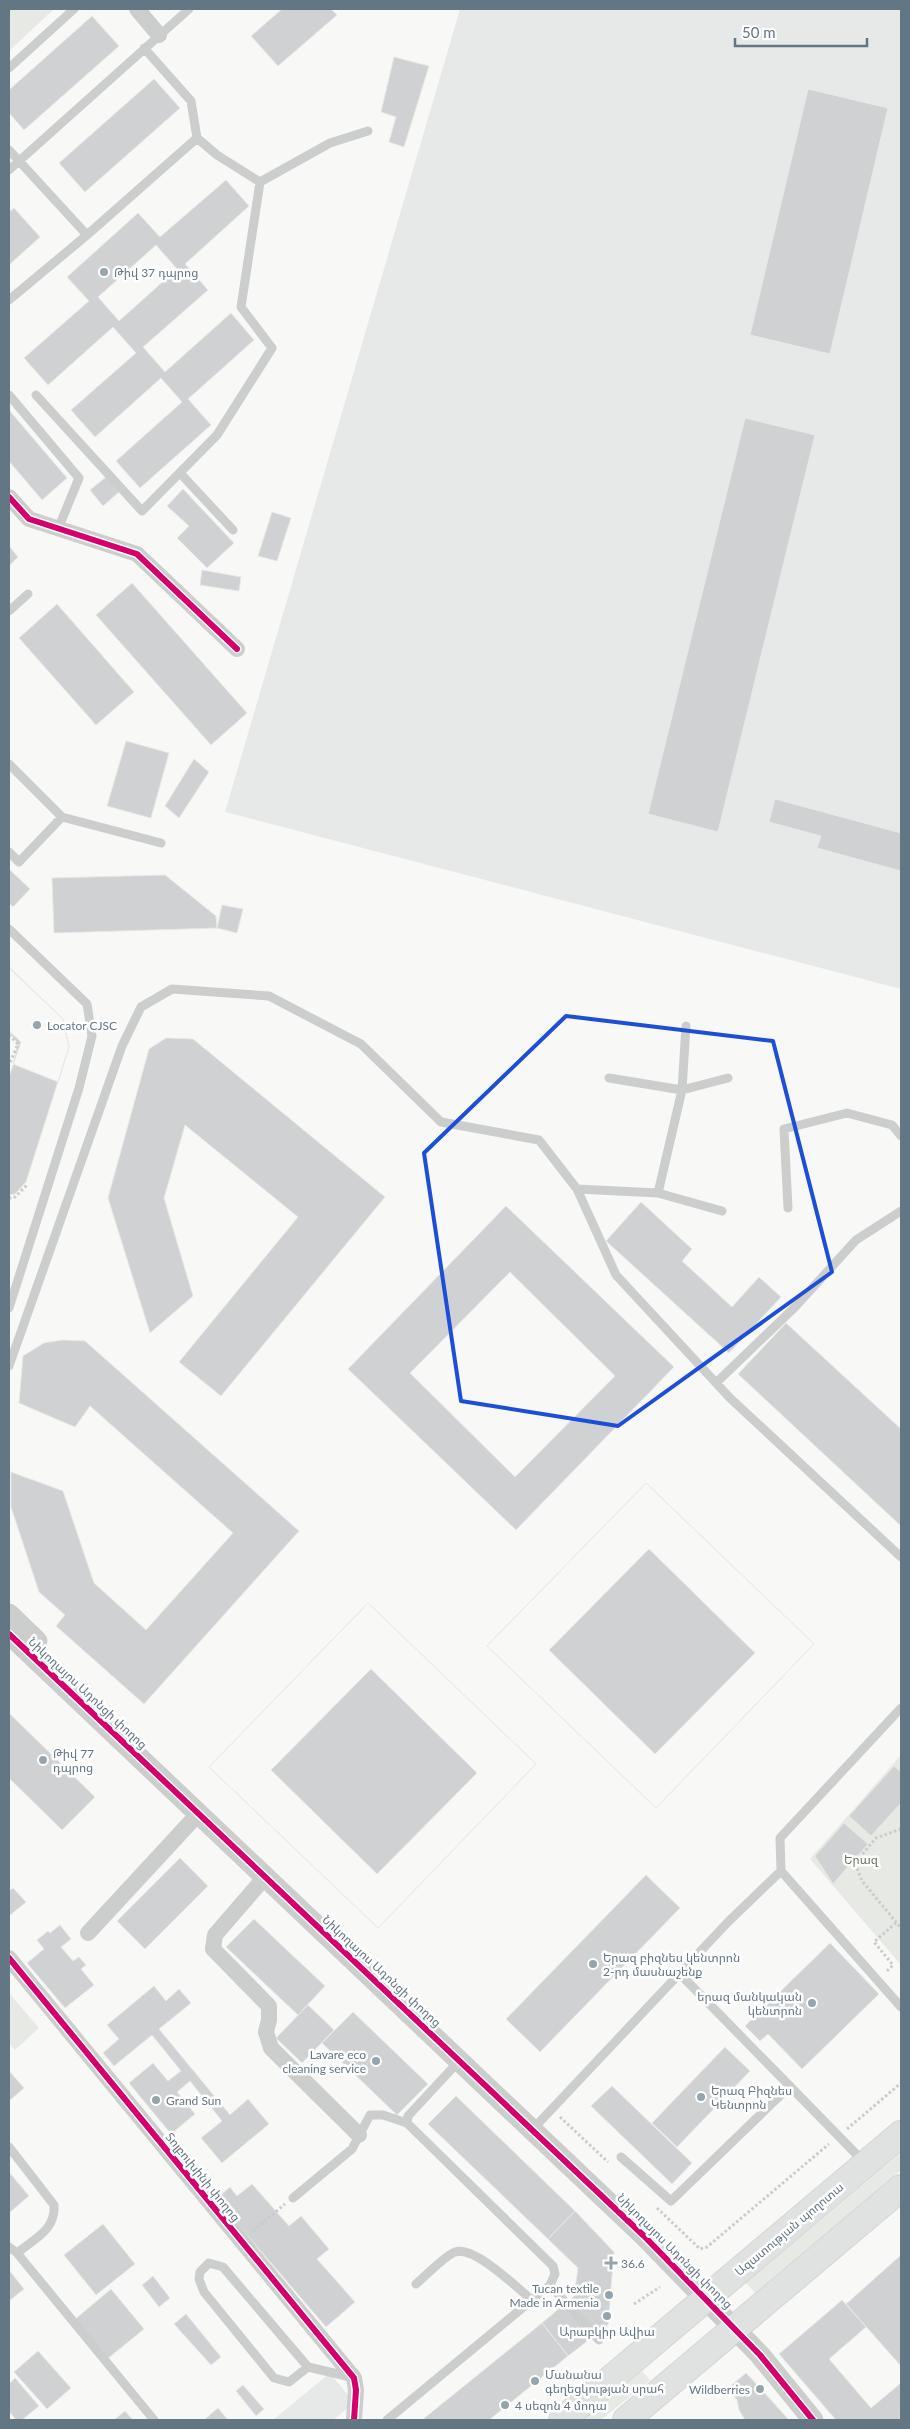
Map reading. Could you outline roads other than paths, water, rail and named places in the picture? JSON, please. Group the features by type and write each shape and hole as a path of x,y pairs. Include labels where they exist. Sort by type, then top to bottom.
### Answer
{"main road":[{"name":"Ազատության պողոտա","path":"562,2420 901,2134"},
{"path":"626,2420 901,2188"}],"street":[{"path":"137,9 159,35"},
{"path":"9,497 29,519 137,554 237,649"},
{"name":"Նիկողայոս Ադոնցի փողոց","path":"9,1614 538,2124 688,2260 711,2294 739,2326 813,2420"},
{"name":"Նիկողայոս Ադոնցի փողոց","path":"9,1634 460,2060 538,2124"},
{"path":"88,1933 199,1813"},
{"path":"266,1876 215,1935 213,1949 269,2006 269,2020 266,2032 271,2048 359,2135"},
{"name":"Տոլբուխինի փողոց","path":"9,1958 354,2378"},
{"path":"354,2378 356,2390 354,2420"}],"lane":[{"path":"9,68 74,9"},
{"path":"9,170 190,9"},
{"path":"144,48 191,101 198,138 217,156 260,182"},
{"path":"260,182 330,143 368,131"},
{"path":"9,300 198,138"},
{"path":"9,150 87,235"},
{"path":"36,395 142,511 218,435 272,348 240,307 260,182"},
{"path":"9,395 78,478 58,529"},
{"path":"180,473 233,530"},
{"path":"9,610 28,594"},
{"path":"9,764 62,817 161,844"},
{"path":"9,852 19,862 62,817"},
{"path":"9,929 87,1004 92,1036 79,1088 9,1308"},
{"path":"9,1366 122,1046 141,1007 172,989 268,996 361,1044 441,1122 539,1140 577,1189 616,1275 716,1383 901,1557"},
{"path":"658,1193 682,1090 686,1026"},
{"path":"609,1078 682,1090 728,1078"},
{"path":"788,1208 784,1129 847,1113 892,1125 901,1136"},
{"path":"577,1189 658,1193 722,1211"},
{"path":"716,1383 795,1307 856,1240 901,1211"},
{"path":"901,1708 780,1838 781,1871 901,2007"},
{"path":"538,2124 781,1871"},
{"path":"680,1974 866,2164"},
{"path":"407,2123 408,2116 460,2060"},
{"path":"621,2157 671,2201 790,2086"},
{"path":"293,2198 352,2149 370,2115 376,2113 407,2123 553,2266 555,2274 550,2285 387,2420"},
{"path":"9,2147 54,2206 55,2217 48,2228 17,2253"},
{"path":"9,2247 17,2253 154,2420"},
{"path":"416,2284 455,2252 468,2251 481,2258 532,2300"},
{"path":"308,2368 289,2382 274,2378 204,2292 199,2279 204,2266 209,2263 223,2267 308,2368 354,2378"},
{"path":"550,2285 599,2340"}],"place":[{"name":"Թիվ 37 դպրոց","path":"104,272"},
{"name":"Locator CJSC","path":"37,1025"},
{"name":"Թիվ 77 դպրոց","path":"43,1760"},
{"name":"Երազ բիզնես կենտրոն 2-րդ մասնաշենք","path":"593,1964"},
{"name":"երազ մանկական կենտրոն","path":"812,2003"},
{"name":"Lavare eco cleaning service","path":"376,2061"},
{"name":"Երազ Բիզնես Կենտրոն","path":"701,2097"},
{"name":"Grand Sun","path":"156,2100"},
{"name":"36.6","path":"611,2263"},
{"name":"Tucan textile Made in Armenia","path":"609,2295"},
{"name":"Արաբկիր Ավիա","path":"607,2316"},
{"name":"Մանանա գեղեցկության սրահ","path":"535,2381"},
{"name":"Wildberries","path":"760,2389"},
{"name":"4 սեզոն 4 մոդա","path":"505,2405"}],"park label":[{"name":"Երազ","path":"861,1859"}]}
